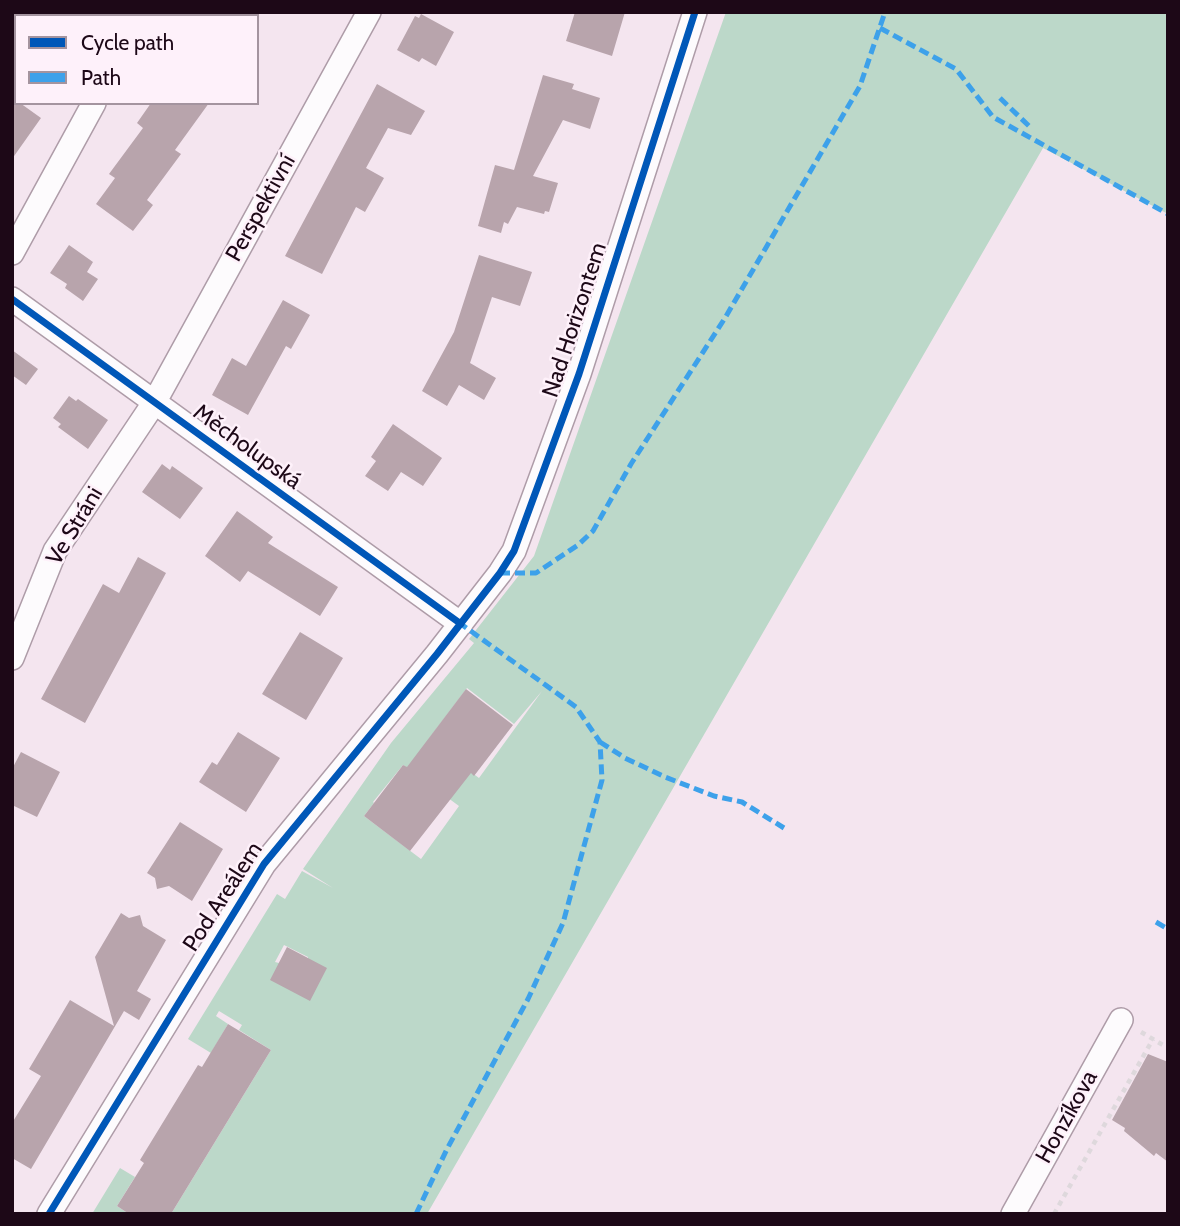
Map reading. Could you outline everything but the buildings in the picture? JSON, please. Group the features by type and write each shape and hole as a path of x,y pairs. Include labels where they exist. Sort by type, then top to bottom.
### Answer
{"street":[{"name":"Perspektivní","path":"154,403 369,12"},
{"name":"Nad Horizontem","path":"461,624 514,551 579,374 695,12"},
{"path":"12,253 93,105"},
{"name":"Měcholupská","path":"12,299 461,624"},
{"name":"Ve Stráni","path":"12,658 55,551 154,403"},
{"name":"Pod Areálem","path":"49,1214 264,864 461,624"},
{"name":"Honzíkova","path":"1013,1214 1121,1020"}],"path":[{"path":"1121,1020 1168,1048"},
{"path":"1054,1214 1153,1039"}],"green space":[{"path":"726,12 1168,12 1168,214 1043,148 427,1214 171,1214 271,1050 239,1030 242,1025 219,1011 216,1016 228,1024 211,1053 188,1039 277,894 285,899 302,871 333,888 303,869 391,743 474,643 469,639 534,556","holes":["467,688 514,724 542,691 479,778 428,740","403,765 459,806 421,859 364,816","284,945 308,957 279,963 275,962"]},
{"path":"120,1168 135,1177 117,1206 129,1214 92,1214"}],"marked path":[{"path":"500,573 536,573 578,545 593,531 631,464 725,318 860,86 885,12"},
{"path":"880,28 956,69 993,117 1168,214"},
{"path":"1000,98 1031,128"},
{"path":"416,1214 447,1149 528,999 563,923 602,780 600,742 576,707 461,624"},
{"path":"600,742 625,758 665,777 714,796 742,802 784,828"},
{"path":"1156,922 1168,929"}],"cycle path":[{"path":"49,1214 264,864 437,654 514,551 579,374 695,12"},
{"path":"12,299 461,624"}]}
